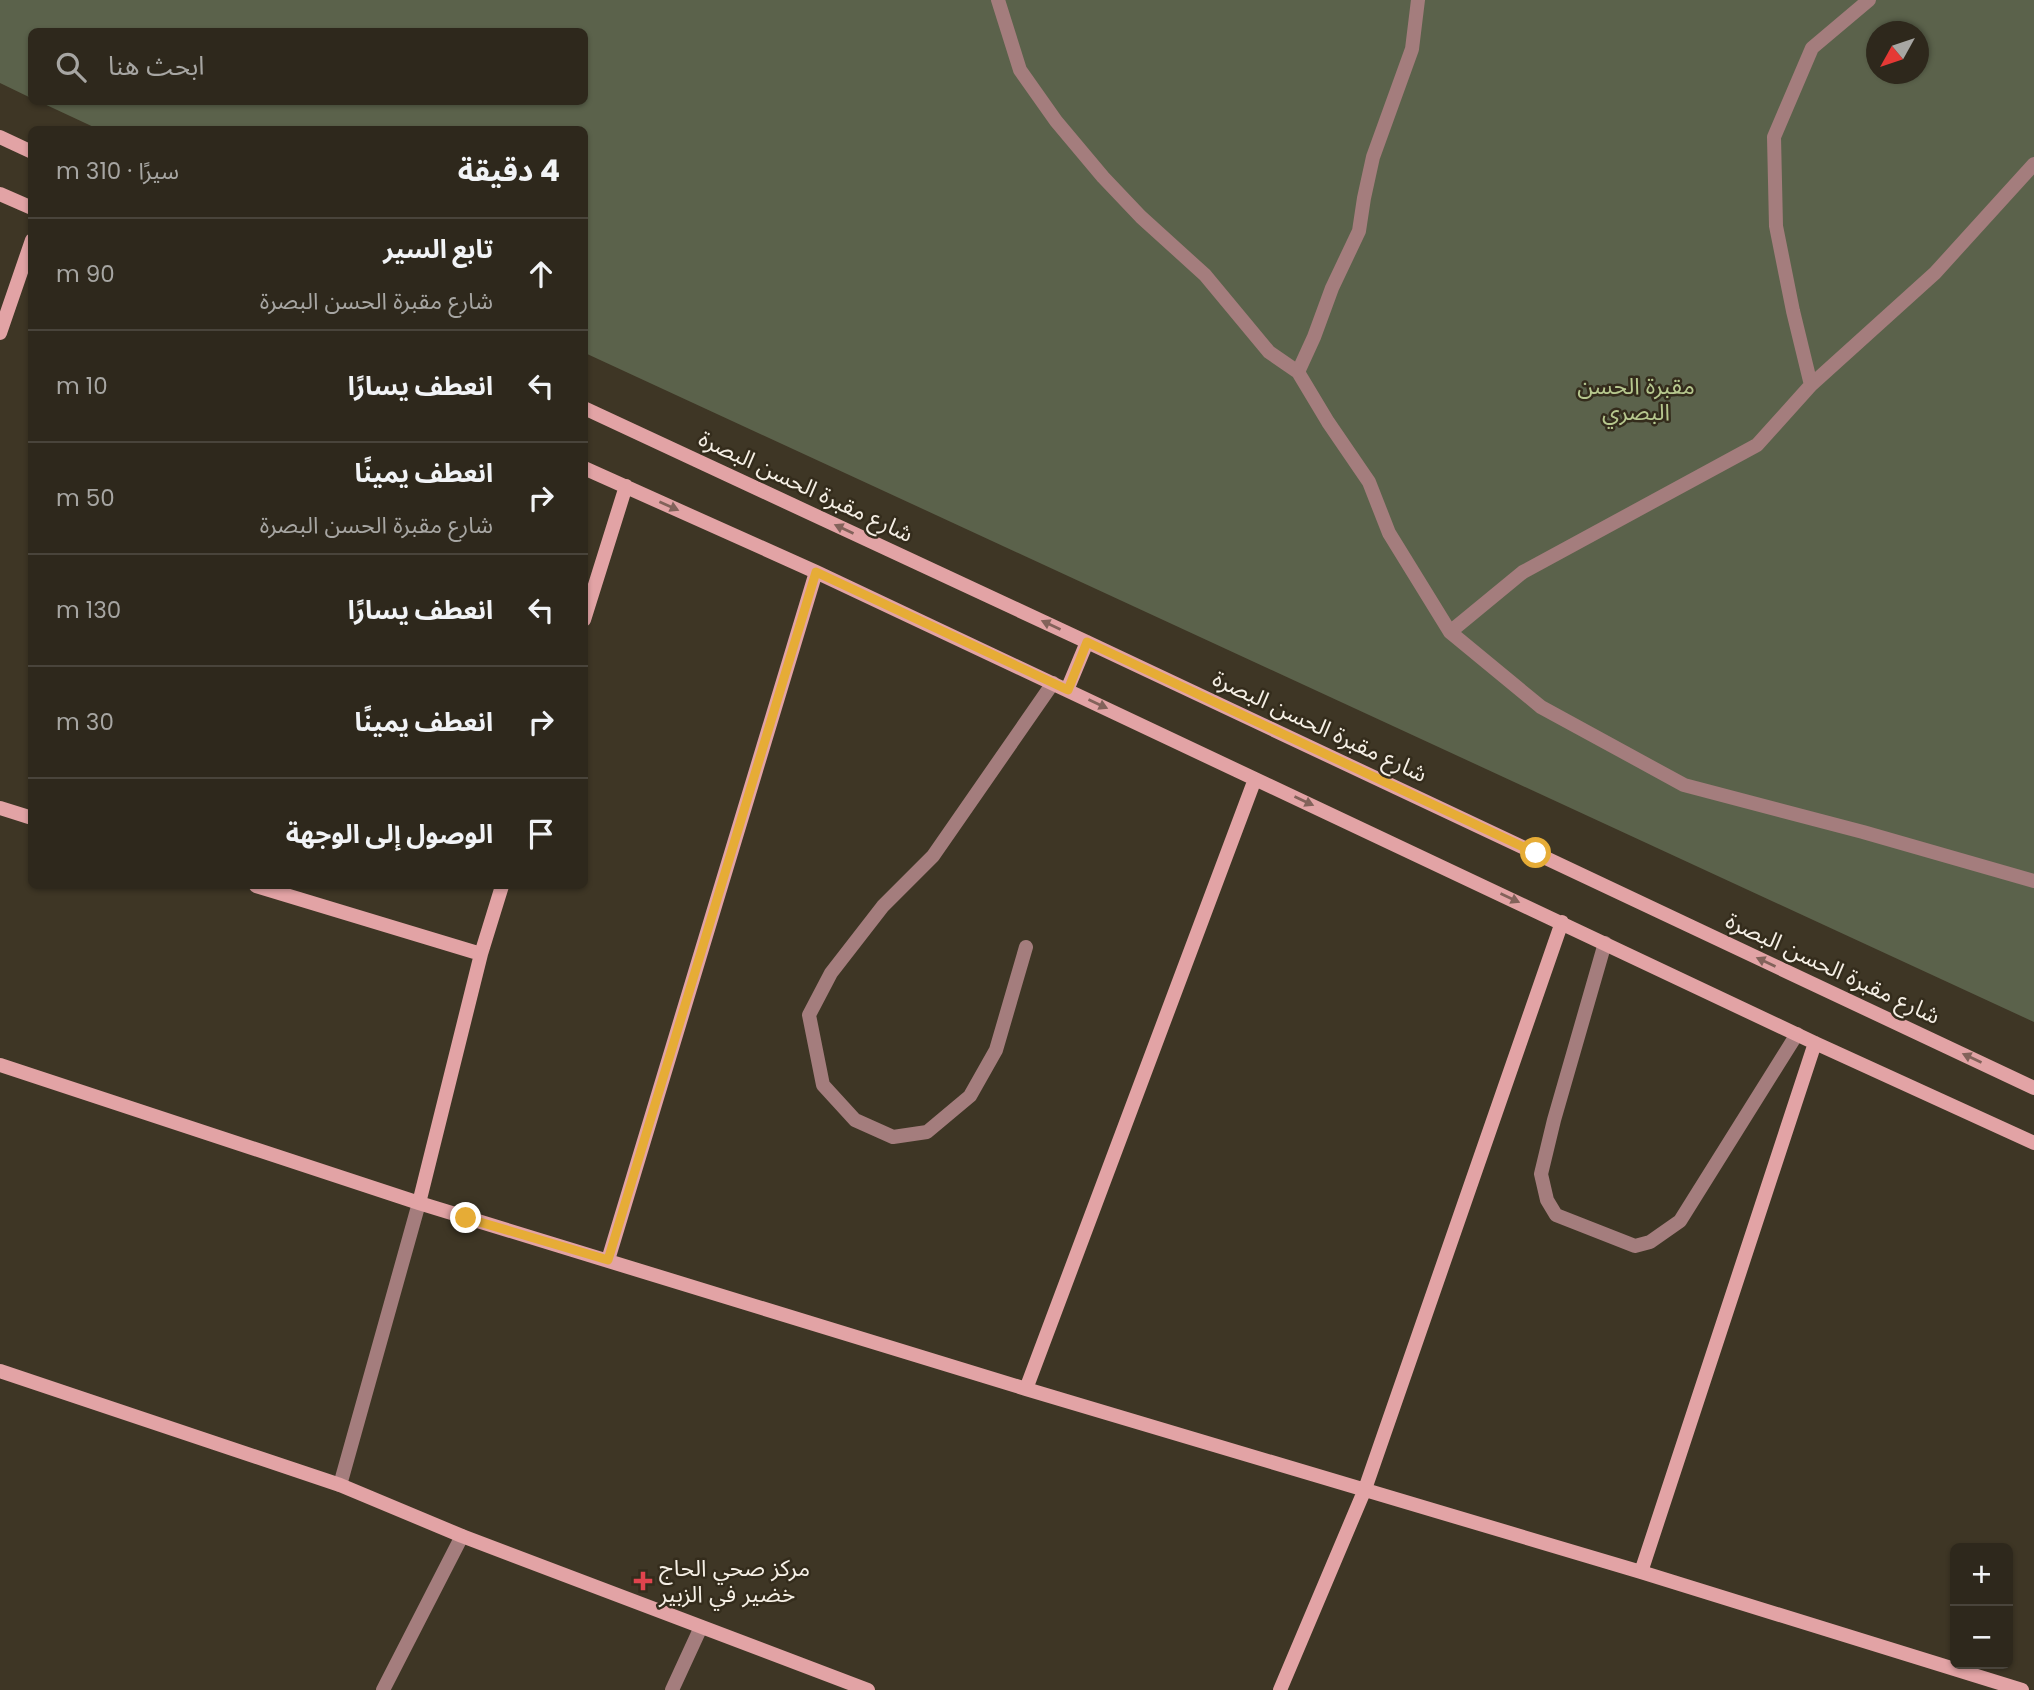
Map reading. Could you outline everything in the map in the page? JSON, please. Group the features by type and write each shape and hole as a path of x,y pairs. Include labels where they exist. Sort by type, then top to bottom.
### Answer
{"street":[{"path":"998,0 1020,70 1056,121 1102,177 1205,275 1269,352 1298,372 1369,482 1389,533 1450,632 1541,707 1685,785 2034,881"},
{"path":"1298,372 1332,288 1359,231 1373,157 1412,49 1418,0"},
{"path":"1811,385 1776,226 1774,137 1812,48 1868,0"},
{"path":"0,137 28,150"},
{"path":"1450,632 1523,572 1758,445 1811,385 1934,273 2034,164"},
{"path":"0,194 28,206"},
{"path":"0,332 28,252"},
{"name":"شارع مقبرة الحسن البصرة","path":"588,410 2034,1087"},
{"path":"588,470 816,572 1815,1043 2034,1143"},
{"path":"588,607 626,486"},
{"path":"608,1260 816,572"},
{"path":"1068,690 1087,642"},
{"path":"1026,947 996,1051 971,1096 927,1132 893,1137 855,1120 822,1085 809,1015 831,973 883,906 933,856 1053,683"},
{"path":"1026,1389 1255,779"},
{"path":"0,808 28,817"},
{"path":"266,889 481,954"},
{"path":"340,1485 419,1203 481,954 501,889"},
{"path":"1280,1690 1365,1489 1562,922"},
{"path":"1605,943 1553,1120 1541,1174 1547,1200 1556,1215 1635,1246 1650,1242 1680,1221 1797,1034"},
{"path":"1641,1572 1815,1043"},
{"path":"0,1065 419,1203 1026,1389 1641,1572 2022,1690"},
{"path":"0,1371 340,1485 462,1536 868,1690"},
{"path":"383,1690 462,1536"},
{"path":"672,1690 701,1627"}],"green space":[{"name":"مقبرة الحسن البصري","path":"0,0 2034,0 2034,1022 588,354 588,126 91,126 46,105 588,105 588,28 28,28 28,97 0,83"}],"place":[{"name":"مركز صحي الحاج خضير في الزبير","path":"643,1581"}],"route":[{"path":"466,1218 608,1260 816,572 1068,690 1087,642 1536,853"}]}
